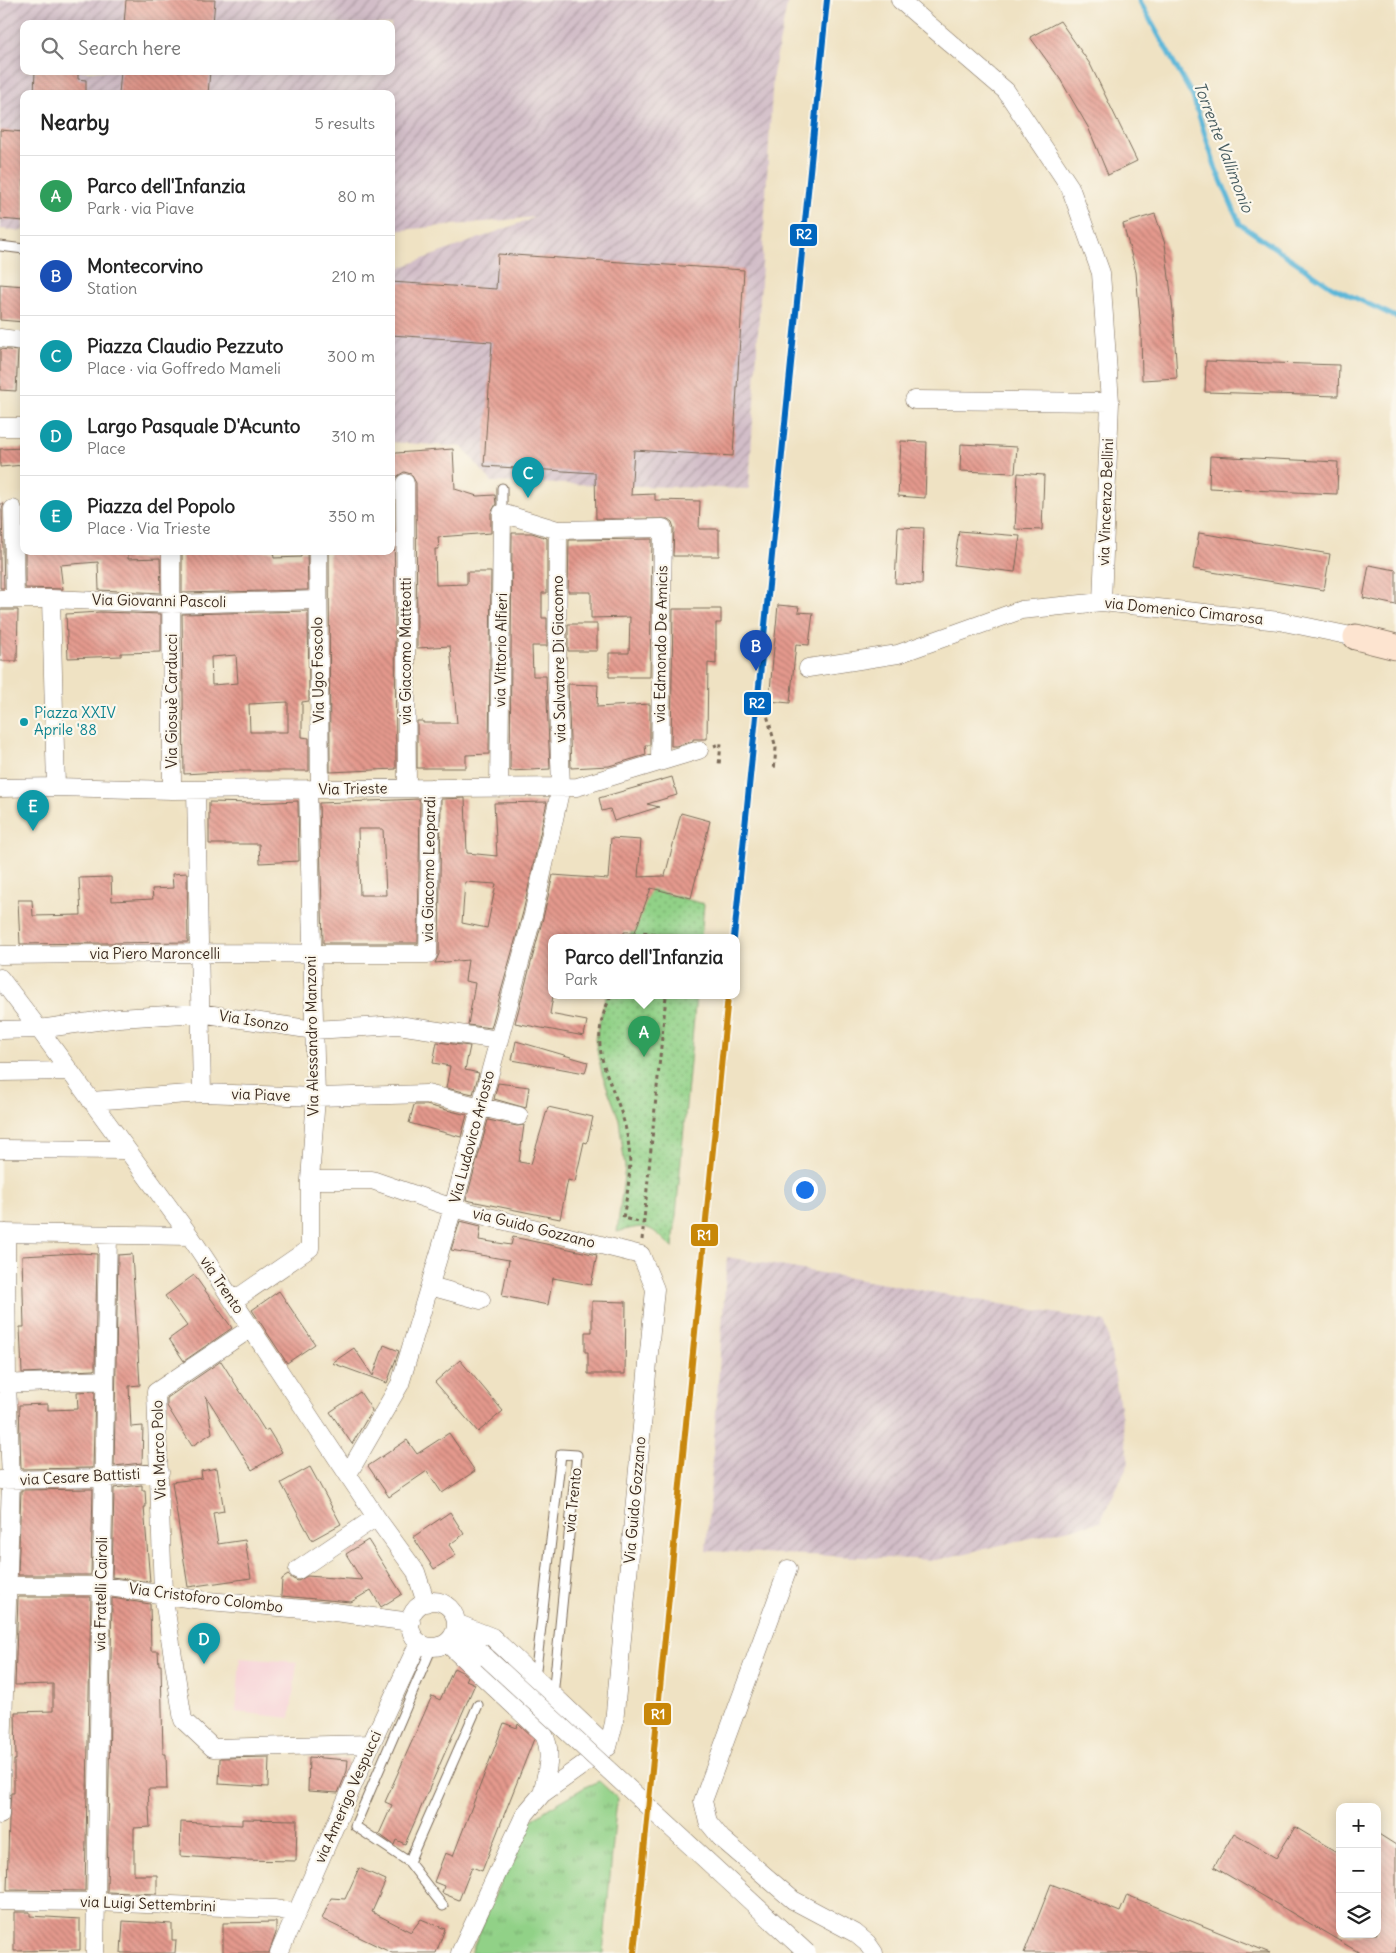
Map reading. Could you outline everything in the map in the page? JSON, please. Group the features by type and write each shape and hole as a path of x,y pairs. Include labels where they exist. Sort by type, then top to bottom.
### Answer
{"street":[{"name":"via Vincenzo Bellini","path":"903,2 1006,91 1070,186 1102,273 1110,402 1102,602"},
{"path":"0,338 20,340"},
{"path":"914,400 1110,402"},
{"path":"0,427 20,424"},
{"name":"via Giacomo Matteotti","path":"405,483 407,788"},
{"path":"8,599 13,509"},
{"path":"502,513 558,530"},
{"name":"via Vittorio Alfieri","path":"499,788 502,513"},
{"name":"via Edmondo De Amicis","path":"558,530 663,528 660,761"},
{"name":"via Salvatore Di Giacomo","path":"558,530 557,674 561,787"},
{"name":"Via Giosuè Carducci","path":"171,555 172,790"},
{"name":"Via Ugo Foscolo","path":"314,789 318,555"},
{"path":"51,598 56,787"},
{"name":"Via Giovanni Pascoli","path":"8,599 51,598 172,604 318,600"},
{"name":"via Domenico Cimarosa","path":"808,668 898,654 1021,610 1102,602 1279,621 1356,637"},
{"path":"1356,637 1396,647"},
{"name":"Via Trieste","path":"0,788 56,787 196,790 577,787 699,750"},
{"name":"Via Ludovico Ariosto","path":"348,1474 400,1384 453,1208 533,916 561,787"},
{"name":"via Giacomo Leopardi","path":"311,954 428,954 431,788"},
{"name":"Via Alessandro Manzoni","path":"233,1301 310,1248 310,1180 316,1097 311,954 314,789"},
{"path":"196,790 202,1093"},
{"name":"via Piero Maroncelli","path":"0,955 311,954"},
{"name":"via Trento","path":"0,978 190,1236 376,1517 416,1572 426,1603"},
{"name":"Via Isonzo","path":"0,1030 39,1029 119,1018 200,1013 314,1030 398,1025 498,1040"},
{"path":"0,1072 69,1071"},
{"name":"via Piave","path":"91,1101 202,1093 316,1097 427,1094 519,1116"},
{"path":"0,1149 126,1150"},
{"name":"via Guido Gozzano","path":"310,1180 372,1180 453,1208 642,1255"},
{"path":"0,1815 6,1480 3,1384 3,1233 190,1236"},
{"name":"via Fratelli Cairoli","path":"94,1953 108,1235"},
{"name":"Via Guido Gozzano","path":"608,1747 614,1723 655,1289 642,1255"},
{"path":"430,1286 481,1300"},
{"name":"Via Marco Polo","path":"251,1328 156,1392 163,1593 183,1720 214,1748 370,1744"},
{"path":"3,1384 105,1380"},
{"name":"via Cesare Battisti","path":"6,1480 103,1478 160,1472"},
{"path":"298,1570 376,1517"},
{"path":"788,1569 703,1801 704,1811 708,1822 721,1838 793,1900 855,1933 870,1950"},
{"name":"Via Cristoforo Colombo","path":"4,1586 102,1586 163,1593 208,1601 326,1611 411,1622"},
{"path":"442,1638 455,1616 446,1605 432,1602 426,1603 416,1610 411,1622 414,1636 468,1642 807,1953"},
{"path":"442,1638 492,1637 608,1747 542,1794 525,1814 460,1953"},
{"path":"442,1638 543,1733 549,1750 542,1794"},
{"name":"via Amerigo Vespucci","path":"279,1953 370,1744 442,1638"},
{"name":"via Luigi Settembrini","path":"0,1901 94,1902 276,1909 296,1913"}],"lane":[{"path":"0,246 20,248"},
{"path":"502,488 502,513"},
{"name":"via Trento","path":"535,1678 561,1454 577,1455 553,1696"},
{"path":"442,1638 355,1826 409,1862 443,1906"},
{"path":"409,1862 478,1705"}],"path":[{"path":"765,694 766,711 776,748 774,771"},
{"path":"719,765 721,743"},
{"path":"641,934 642,932 658,934"},
{"path":"609,999 599,1034 599,1051 604,1071 622,1115 628,1136 630,1178 623,1218 643,1223 666,999"}],"shaded area":[{"path":"0,0 788,0 773,74 749,489 492,482 462,447 395,442 395,270 536,217 395,231 395,90 20,90 20,231 0,229"},
{"path":"727,1257 1106,1322 1129,1463 1100,1522 936,1560 706,1551"},
{"path":"240,1658 297,1662 290,1718 236,1712"}],"green space":[{"path":"649,889 704,904 701,934 631,934"},
{"path":"605,999 696,999 673,1248 648,1228 643,1227 617,1232 625,1168 619,1119 602,1074 595,1039"},
{"path":"599,1781 617,1798 603,1953 471,1953 513,1851 530,1821 549,1808"}],"building":[{"path":"126,0 215,0 213,20 124,20"},
{"path":"1060,21 1090,64 1137,161 1108,175 1088,127 1060,79 1030,37"},
{"path":"35,75 78,75 78,79 86,80 86,90 34,90"},
{"path":"121,75 210,75 208,90 119,90"},
{"path":"0,130 20,132 20,221 0,219"},
{"path":"1155,214 1165,244 1173,311 1177,378 1142,380 1141,330 1136,272 1123,224"},
{"path":"498,254 744,270 733,456 634,450 631,495 655,494 655,500 700,501 699,529 719,529 719,556 673,556 674,528 672,522 668,519 596,519 595,473 484,466 492,342 395,335 395,282 496,289"},
{"path":"0,284 20,286 20,322 0,320"},
{"path":"0,349 18,351 16,391 0,390"},
{"path":"1206,361 1339,365 1338,396 1205,392"},
{"path":"901,441 927,442 925,498 898,496"},
{"path":"961,444 1017,447 1015,473 960,471"},
{"path":"20,448 20,465 0,467 0,449"},
{"path":"453,449 455,489 477,496 495,495 496,504 491,513 491,533 438,537 439,549 435,549 436,585 467,584 467,572 491,572 489,754 466,755 466,768 417,768 417,721 423,721 423,723 457,723 450,646 417,648 416,483 411,474 404,472 396,477 395,480 396,453"},
{"path":"1210,456 1338,462 1337,494 1209,488"},
{"path":"1018,473 1044,475 1042,530 1015,529"},
{"path":"0,504 4,504 2,509 4,588 0,588"},
{"path":"898,527 924,528 922,584 895,583"},
{"path":"959,531 1020,536 1015,572 954,565"},
{"path":"512,533 532,533 547,538 547,593 542,593 542,618 547,618 547,646 532,646 533,676 546,676 550,769 510,771"},
{"path":"1199,533 1330,554 1324,590 1193,569"},
{"path":"652,539 650,677 609,677 609,653 629,653 630,617 591,618 591,592 568,592 569,540"},
{"path":"25,555 128,555 128,559 160,558 161,593 99,590 98,562 60,565 63,589 25,588"},
{"path":"182,555 274,555 274,558 307,555 308,590 182,593"},
{"path":"329,555 395,555 396,769 330,772"},
{"path":"1369,565 1396,570 1396,605 1363,598"},
{"path":"778,605 799,607 798,612 813,613 809,645 796,644 790,703 769,701"},
{"path":"673,609 721,609 721,623 716,623 716,664 708,663 707,739 693,739 693,741 676,746 671,746"},
{"path":"0,610 18,610 17,661 0,661"},
{"path":"308,611 309,701 302,702 302,737 309,738 309,771 235,771 184,774 182,614","holes":["236,655 238,683 212,685 211,657","288,702 288,732 250,732 249,704"]},
{"path":"100,612 161,614 161,652 121,653 121,656 68,658 66,614"},
{"path":"568,624 597,624 597,651 568,651"},
{"path":"568,684 598,685 597,707 650,704 650,745 645,745 646,755 609,766 571,768"},
{"path":"672,777 677,795 647,804 659,807 614,821 610,809 602,811 599,798"},
{"path":"465,798 467,853 497,856 494,803 547,802 523,912 491,1028 468,1025 475,983 465,981 468,960 435,963 439,954 441,799","holes":["465,882 496,884 487,928 462,923"]},
{"path":"420,799 418,943 323,943 319,803","holes":["358,829 383,829 386,895 360,895"]},
{"path":"298,801 299,861 260,863 259,844 209,844 209,802 254,803"},
{"path":"681,813 710,821 691,898 651,888 635,932 624,932 624,934 548,934 548,999 552,999 550,1014 587,1021 584,1036 515,1023 553,875 608,879 611,838 641,840 638,877 665,876"},
{"path":"187,873 188,942 20,944 18,900 32,900 33,916 81,915 79,878 111,877 112,901 153,899 152,889 173,888 172,874"},
{"path":"516,1041 588,1062 585,1073 512,1060"},
{"path":"437,1042 470,1046 465,1070 479,1073 473,1094 446,1088 450,1066 433,1063"},
{"path":"498,1083 529,1087 526,1108 494,1099"},
{"path":"414,1105 426,1105 467,1115 461,1137 409,1123"},
{"path":"548,1107 593,1117 587,1143 584,1142 575,1182 568,1180 560,1219 466,1200 488,1120 517,1126 524,1125 519,1162 531,1164"},
{"path":"460,1221 481,1226 479,1240 511,1245 513,1237 597,1255 591,1285 553,1278 548,1305 502,1296 509,1260 451,1250"},
{"path":"97,1254 95,1370 22,1373 20,1327 24,1327 22,1256"},
{"path":"132,1254 140,1385 129,1386 131,1427 143,1426 142,1463 114,1466 118,1255"},
{"path":"194,1275 232,1328 184,1361 169,1339 187,1326 165,1296"},
{"path":"279,1291 315,1344 287,1363 252,1310"},
{"path":"592,1301 626,1302 625,1374 588,1374 588,1352 585,1352 585,1332 592,1332"},
{"path":"384,1345 399,1351 387,1383 332,1363 354,1348 373,1376"},
{"path":"460,1360 503,1411 478,1432 435,1382"},
{"path":"221,1361 265,1431 268,1429 282,1452 252,1470 206,1396 212,1433 192,1446 167,1406 167,1398"},
{"path":"95,1391 93,1468 21,1469 19,1405 48,1404 48,1410 78,1409 77,1392"},
{"path":"360,1392 372,1410 352,1444 330,1412"},
{"path":"449,1433 475,1471 442,1493 427,1471 389,1497 368,1466 407,1440 417,1454"},
{"path":"310,1467 341,1524 312,1540 281,1483"},
{"path":"217,1468 224,1511 213,1513 218,1544 245,1540 251,1578 188,1587 172,1482 202,1478 201,1471"},
{"path":"142,1485 142,1490 145,1490 146,1507 144,1507 150,1582 112,1577 114,1488"},
{"path":"93,1489 91,1575 18,1575 21,1490"},
{"path":"450,1512 464,1534 449,1545 456,1555 434,1569 413,1537"},
{"path":"368,1540 402,1594 381,1607 371,1590 351,1602 281,1596 282,1579 288,1575 298,1581 307,1576 362,1580 346,1554"},
{"path":"18,1597 91,1597 85,1891 7,1890 9,1819 11,1793 14,1793 14,1760 16,1760 15,1712 53,1711 53,1684 15,1685"},
{"path":"112,1598 150,1604 151,1651 158,1651 159,1665 161,1665 163,1754 166,1754 167,1789 148,1789 150,1827 134,1828 134,1875 157,1875 157,1894 107,1892"},
{"path":"454,1668 468,1677 466,1680 475,1684 405,1844 396,1840 394,1845 379,1834 392,1805 385,1802 432,1696 440,1700"},
{"path":"504,1723 517,1728 518,1724 534,1739 482,1871 472,1867 459,1900 442,1893 444,1886 434,1882 445,1853 453,1856"},
{"path":"269,1757 268,1787 219,1784 220,1758"},
{"path":"309,1757 348,1760 347,1771 338,1793 308,1791"},
{"path":"242,1819 297,1820 296,1861 180,1856 181,1822 242,1825"},
{"path":"1295,1827 1336,1852 1336,1938 1381,1938 1381,1836 1396,1845 1396,1953 1360,1953 1214,1867 1234,1833 1276,1858"},
{"path":"359,1868 386,1880 372,1912 411,1932 421,1919 445,1929 436,1953 392,1953 322,1919 331,1898 345,1899"},
{"path":"1051,1884 1120,1912 1127,1895 1270,1953 1024,1953"},
{"path":"14,1912 30,1912 30,1916 80,1919 80,1950 14,1951"},
{"path":"123,1921 172,1924 172,1940 176,1940 175,1953 121,1953"},
{"path":"276,1922 276,1933 269,1953 223,1953 223,1923"}],"waterway":[{"name":"Torrente Vallimonio","path":"1139,0 1193,97 1216,169 1240,224 1332,287 1396,317"}],"transit line":[{"name":"R2","path":"734,934 827,0"},
{"name":"R1","path":"634,1953 728,999"}],"place":[{"name":"Piazza Claudio Pezzuto","path":"528,498"},
{"name":"Montecorvino","path":"756,671"},
{"name":"Piazza XXIV Aprile '88","path":"24,722"},
{"name":"Piazza del Popolo","path":"33,831"},
{"name":"Parco dell'Infanzia","path":"644,1057"},
{"name":"Largo Pasquale D'Acunto","path":"204,1664"}]}
